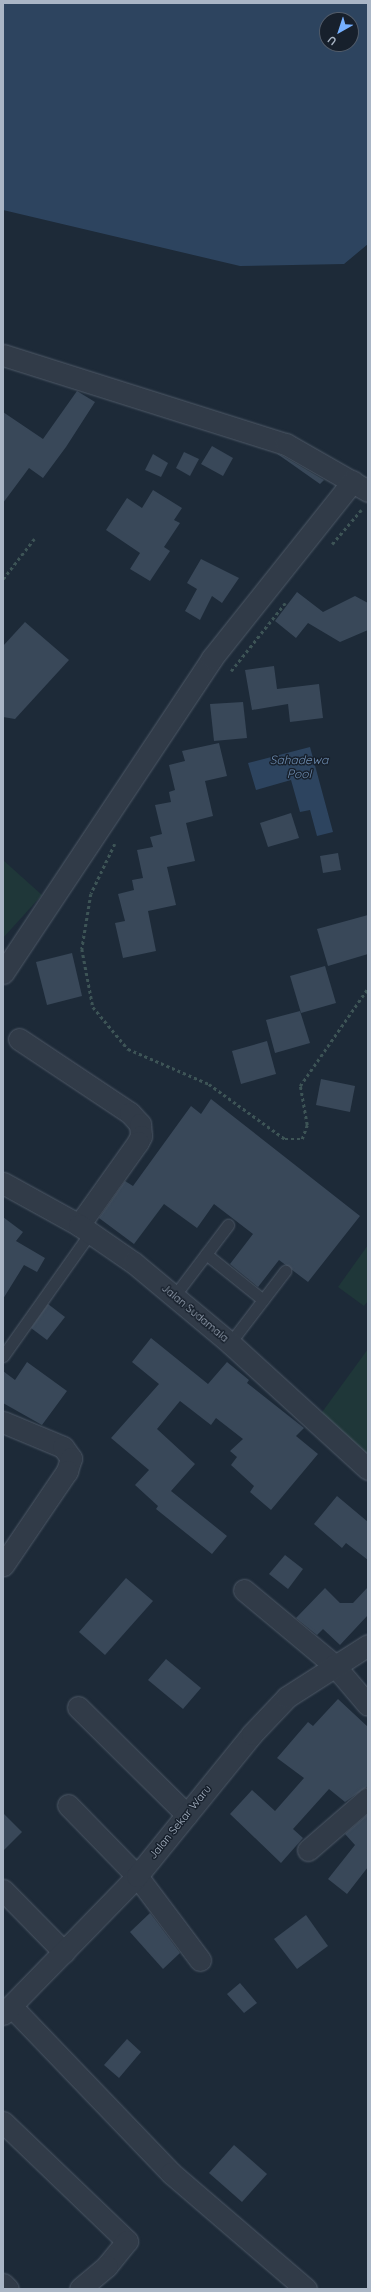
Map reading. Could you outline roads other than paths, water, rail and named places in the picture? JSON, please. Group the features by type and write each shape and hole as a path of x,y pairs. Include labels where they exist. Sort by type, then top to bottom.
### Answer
{"street":[{"path":"3,355 286,444 361,493 212,658 3,972"},
{"path":"19,1039 130,1113 140,1124 141,1136 138,1142 85,1229"},
{"name":"Jalan Sudamala","path":"3,1183 85,1229 175,1296 368,1469"},
{"path":"3,1422 63,1447 71,1458 67,1471 10,1543 3,1565"},
{"path":"244,1590 334,1665 368,1705"},
{"name":"Jalan Sekar Waru","path":"7,2010 137,1876 287,1697 368,1644"},
{"path":"78,1707 187,1815"},
{"path":"308,1850 368,1798"},
{"path":"68,1805 137,1876 200,1960"},
{"path":"3,1890 64,1952"},
{"path":"7,2010 171,2172 306,2289"},
{"path":"3,2122 127,2241 107,2266 80,2289"},
{"path":"3,2284 8,2289"}],"lane":[{"path":"175,1296 228,1225"},
{"path":"3,1356 85,1229"},
{"path":"206,1254 263,1300"},
{"path":"230,1344 286,1271"}],"water":[{"path":"3,3 368,3 368,244 344,264 240,266 3,210"},
{"name":"Sahadewa Pool","path":"310,747 333,832 317,836 310,810 300,812 291,780 256,790 248,763"}]}
